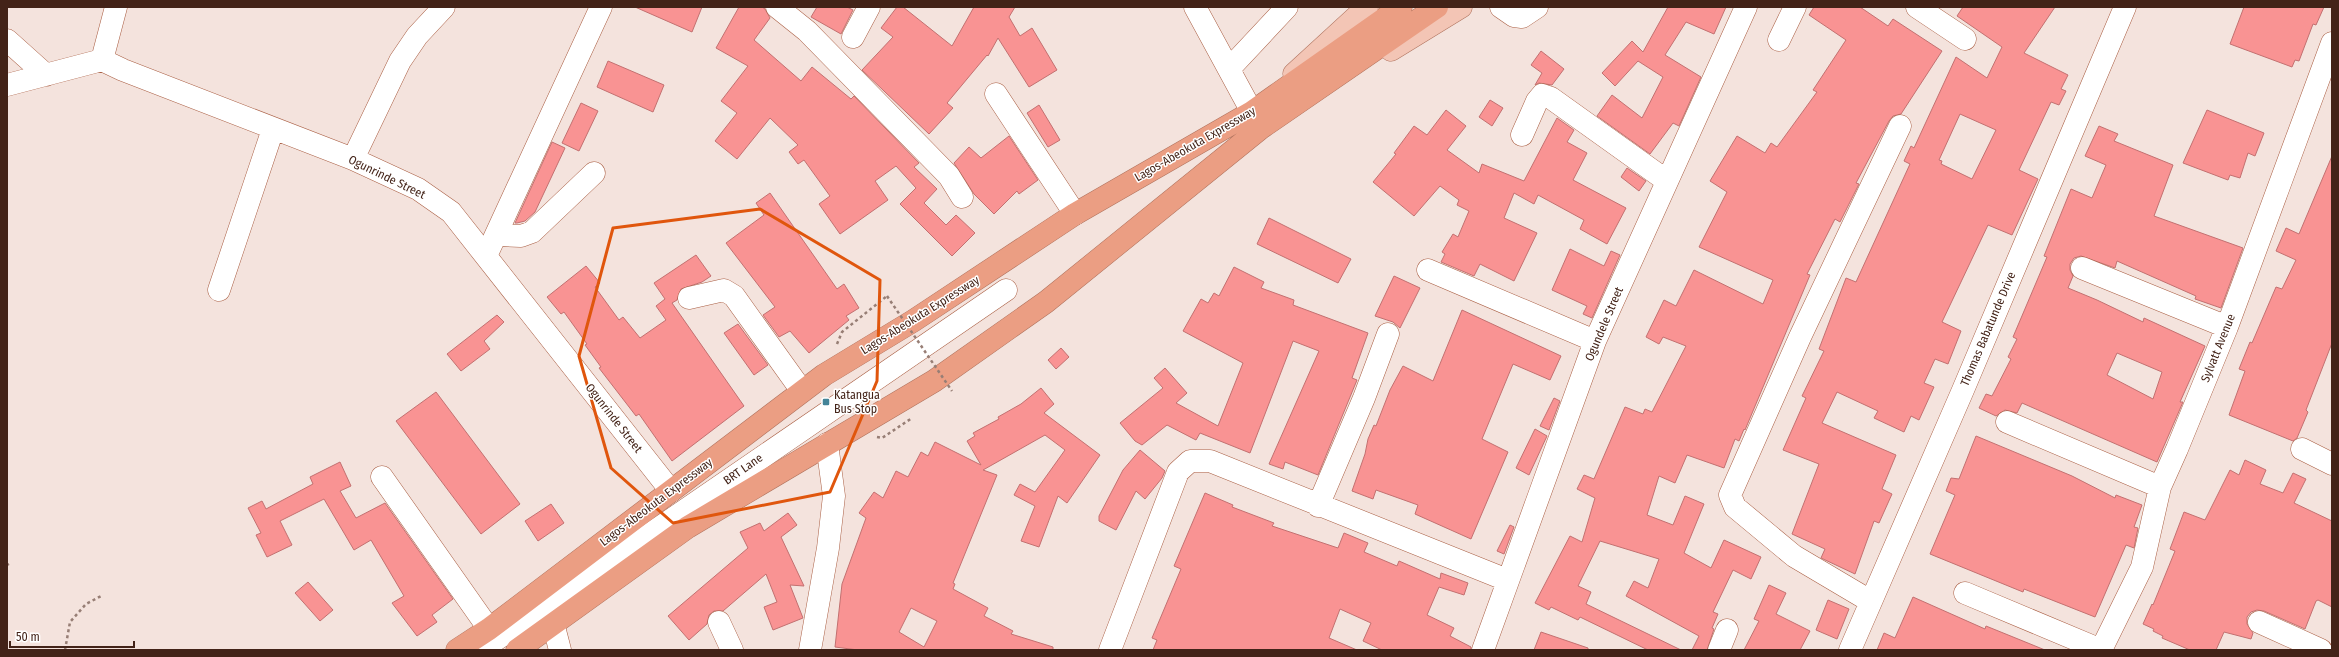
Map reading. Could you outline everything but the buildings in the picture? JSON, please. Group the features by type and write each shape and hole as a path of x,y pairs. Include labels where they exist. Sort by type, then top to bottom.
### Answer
{"highway":[{"name":"Lagos-Abeokuta Expressway","path":"517,650 688,527 934,381 1046,302 1257,120 1401,7"},
{"name":"Lagos-Abeokuta Expressway","path":"457,650 489,629 802,391 1075,214 1257,120 1437,7"}],"main road":[{"path":"1257,120 1367,7"},
{"path":"1257,120 1461,7"}],"street":[{"path":"7,85 102,60 116,7"},
{"path":"353,159 400,60 417,36 444,7"},
{"path":"486,256 601,7"},
{"path":"777,7 807,31 938,164 949,176 962,197"},
{"path":"853,37 869,7"},
{"path":"1195,7 1230,68 1257,120"},
{"path":"1230,68 1287,7"},
{"path":"1501,7 1514,16 1522,17 1537,7"},
{"name":"Ogundele Street","path":"1483,650 1507,580 1595,341 1746,7"},
{"path":"1779,40 1795,7"},
{"path":"1917,7 1965,39"},
{"name":"Thomas Babatunde Drive","path":"1850,650 1963,390 2125,7"},
{"path":"7,40 46,75"},
{"name":"Sylvatt Avenue","path":"2101,650 2142,567 2160,487 2227,327 2332,43"},
{"name":"Ogunrinde Street","path":"102,60 273,129 353,159 418,189 451,212 671,491"},
{"path":"996,94 1075,214"},
{"path":"1522,135 1537,102 1542,95 1551,98 1667,181"},
{"path":"1870,601 1794,556 1735,507 1730,495 1800,336 1900,126"},
{"path":"220,290 273,129"},
{"path":"496,235 521,236 532,232 594,173"},
{"path":"2082,268 2227,327"},
{"path":"1428,270 1595,341"},
{"path":"689,298 724,290 734,296 802,391"},
{"name":"BRT Lane","path":"481,650 1006,290"},
{"path":"1318,506 1364,398 1388,334"},
{"path":"2007,422 2160,487"},
{"path":"810,650 828,548 834,496 827,444"},
{"path":"2302,449 2332,464"},
{"path":"1110,650 1178,472 1190,461 1210,461 1318,506 1507,580"},
{"path":"382,477 489,629"},
{"path":"1965,593 2101,650"},
{"path":"719,622 732,650"},
{"path":"2259,622 2321,650"},
{"path":"553,623 560,650"},
{"path":"1719,650 1727,630"}],"path":[{"path":"842,332 887,296 952,391"},
{"path":"65,650 70,622 86,604 103,595"}],"highlighted area":[{"path":"760,209 880,280 877,381 830,492 673,523 611,468 579,356 613,228"}],"place":[{"name":"Katangua Bus Stop","path":"826,402"}]}
